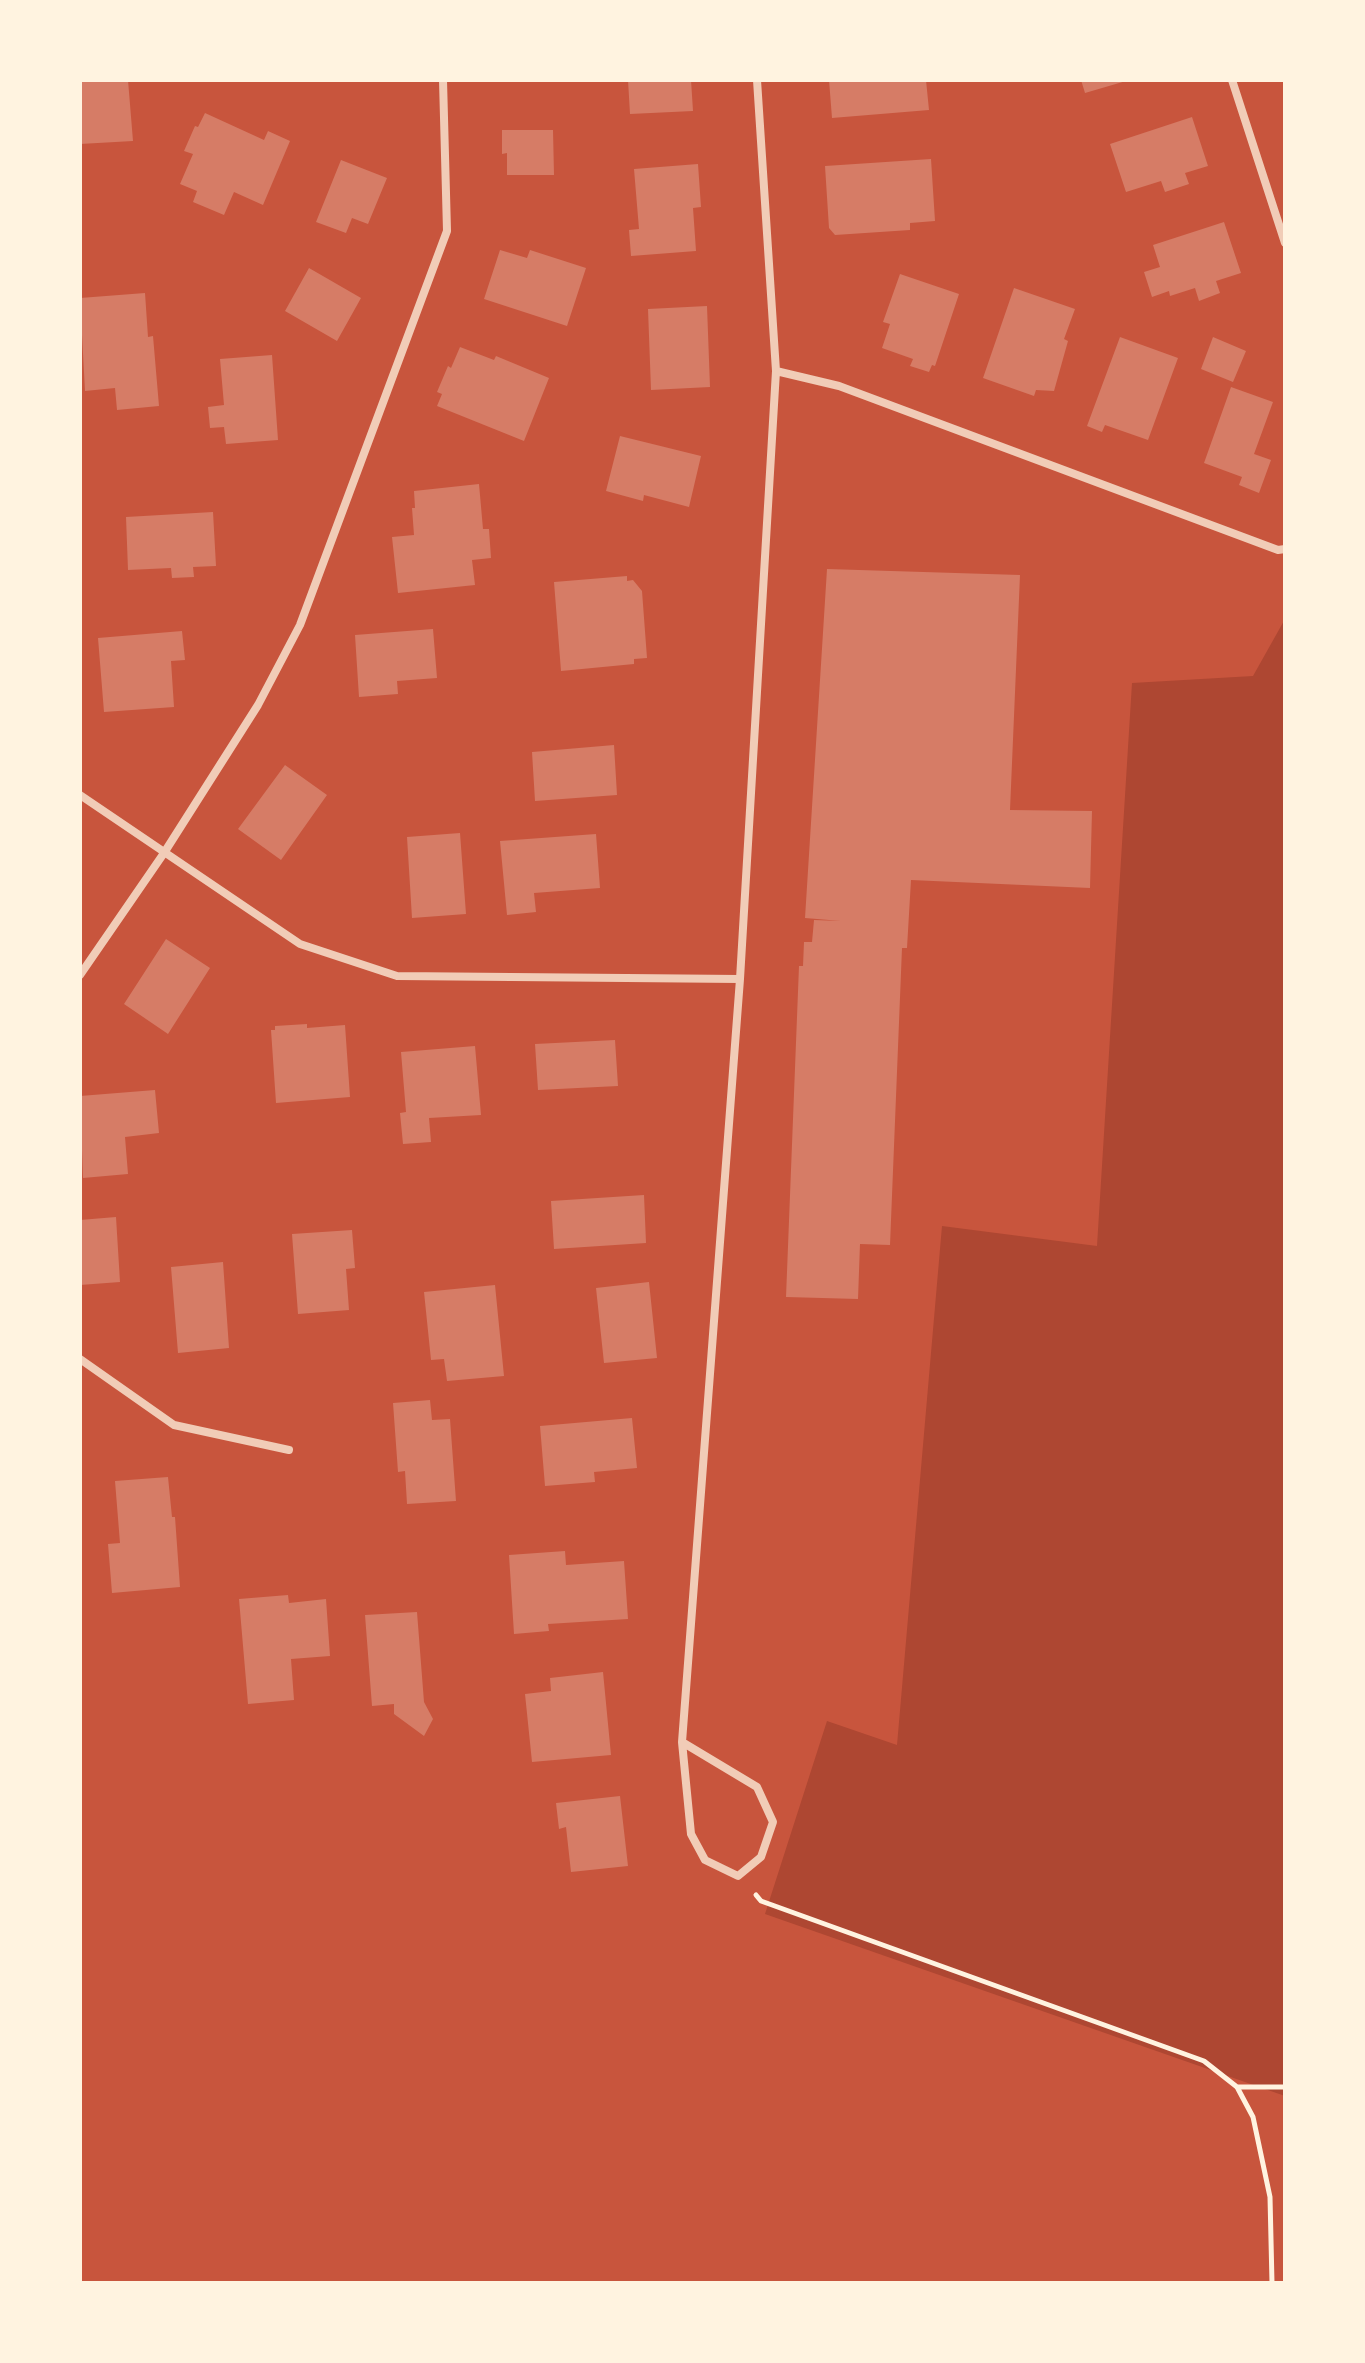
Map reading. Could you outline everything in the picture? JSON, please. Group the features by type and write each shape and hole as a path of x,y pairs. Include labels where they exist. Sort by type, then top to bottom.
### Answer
{"street":[{"path":"80,975 164,853 258,705 300,625 447,231 443,80"},
{"path":"682,1742 757,1787 773,1822 761,1857 738,1876 705,1860 691,1834 682,1742 740,979 776,371 757,80"},
{"path":"1232,80 1285,243"},
{"path":"776,371 839,386 1278,550 1285,549"},
{"path":"80,795 300,944 397,976 740,979"},
{"path":"80,1359 174,1425 289,1450"}],"path":[{"path":"738,1876 761,1901 1204,2061 1237,2087 1253,2117 1270,2197 1272,2283"},
{"path":"1237,2087 1285,2087"}],"shaded area":[{"path":"1285,619 1285,2096 765,1914 827,1721 897,1745 942,1226 1097,1246 1132,683 1253,676"}],"building":[{"path":"80,80 128,80 133,141 80,144"},
{"path":"628,80 691,80 693,111 630,114"},
{"path":"829,80 926,80 929,110 832,118"},
{"path":"1081,80 1126,80 1126,81 1085,93"},
{"path":"205,113 264,140 268,131 290,141 263,205 234,192 224,215 193,202 197,191 180,184 193,154 184,151 195,126 198,127"},
{"path":"1192,117 1208,166 1185,173 1189,184 1165,192 1161,181 1126,192 1110,144"},
{"path":"502,130 553,130 554,175 507,175 507,153 502,154"},
{"path":"931,159 935,221 910,223 910,230 835,235 829,228 825,166"},
{"path":"341,160 387,178 368,224 352,218 346,233 316,222"},
{"path":"698,164 701,207 693,208 696,251 631,256 629,230 639,229 634,169"},
{"path":"1224,222 1241,273 1216,281 1220,293 1199,301 1195,288 1170,296 1169,291 1152,297 1144,272 1160,267 1153,245"},
{"path":"500,250 527,258 530,250 586,268 567,326 484,299"},
{"path":"309,268 361,298 337,341 285,311"},
{"path":"900,274 959,294 935,366 932,365 929,372 910,366 913,359 882,348 890,324 883,322"},
{"path":"1014,288 1075,309 1064,339 1068,341 1054,391 1036,390 1034,396 983,378"},
{"path":"145,293 148,337 153,336 159,406 117,410 115,388 85,391 80,298"},
{"path":"707,306 710,387 651,390 648,309"},
{"path":"1120,337 1178,358 1148,440 1105,425 1102,432 1087,426"},
{"path":"1213,337 1246,351 1233,382 1201,369"},
{"path":"460,347 494,360 496,356 549,378 524,441 437,406 442,394 437,392"},
{"path":"272,355 278,440 226,444 224,427 210,428 208,407 224,405 220,359"},
{"path":"1231,387 1273,402 1254,454 1271,460 1259,493 1239,485 1242,477 1204,463"},
{"path":"620,436 701,456 689,507 644,495 643,501 606,491"},
{"path":"479,484 483,529 489,529 491,558 472,560 475,585 398,593 392,537 414,535 414,491"},
{"path":"213,512 216,566 193,567 194,577 172,578 171,568 128,570 126,517"},
{"path":"827,569 1020,575 1010,810 1092,811 1090,888 911,880 907,948 902,948 890,1245 860,1244 858,1299 786,1297 799,966 803,966 804,942 812,942 814,920 841,921 805,918"},
{"path":"627,576 627,581 633,580 642,591 647,658 634,659 634,664 561,671 554,582"},
{"path":"433,629 437,678 397,681 398,694 359,697 355,635"},
{"path":"182,631 185,660 171,661 174,707 104,712 98,638"},
{"path":"614,745 617,795 535,801 532,752"},
{"path":"285,765 327,795 281,860 238,829"},
{"path":"460,833 466,914 412,918 407,837"},
{"path":"596,834 600,888 534,893 536,912 507,915 500,841"},
{"path":"166,939 210,968 168,1034 124,1004"},
{"path":"307,1024 307,1028 345,1025 350,1097 276,1103 271,1030 275,1030 275,1026"},
{"path":"615,1040 618,1086 538,1090 535,1044"},
{"path":"475,1046 481,1115 429,1118 431,1142 403,1144 400,1113 406,1112 401,1052"},
{"path":"155,1090 159,1133 125,1137 128,1174 83,1178 80,1096"},
{"path":"644,1195 646,1243 554,1249 551,1201"},
{"path":"116,1217 120,1282 80,1285 80,1220"},
{"path":"352,1230 355,1268 346,1269 349,1310 298,1314 292,1234"},
{"path":"223,1262 229,1348 178,1353 171,1267"},
{"path":"649,1282 657,1358 604,1363 596,1288"},
{"path":"495,1285 504,1376 447,1381 444,1359 431,1360 424,1292"},
{"path":"430,1400 432,1420 450,1419 456,1501 407,1504 405,1471 398,1472 393,1403"},
{"path":"632,1418 637,1468 594,1472 595,1482 545,1486 540,1426"},
{"path":"168,1477 172,1517 175,1517 180,1587 112,1593 108,1544 120,1543 115,1481"},
{"path":"565,1551 566,1565 624,1561 628,1619 548,1624 549,1631 514,1634 509,1555"},
{"path":"288,1595 289,1603 326,1599 330,1656 291,1659 294,1700 248,1704 239,1599"},
{"path":"417,1612 424,1702 433,1719 424,1736 394,1714 394,1704 372,1706 365,1615"},
{"path":"603,1672 611,1755 532,1762 525,1694 551,1691 550,1678"},
{"path":"620,1796 628,1866 571,1872 566,1827 559,1829 556,1803"}]}
